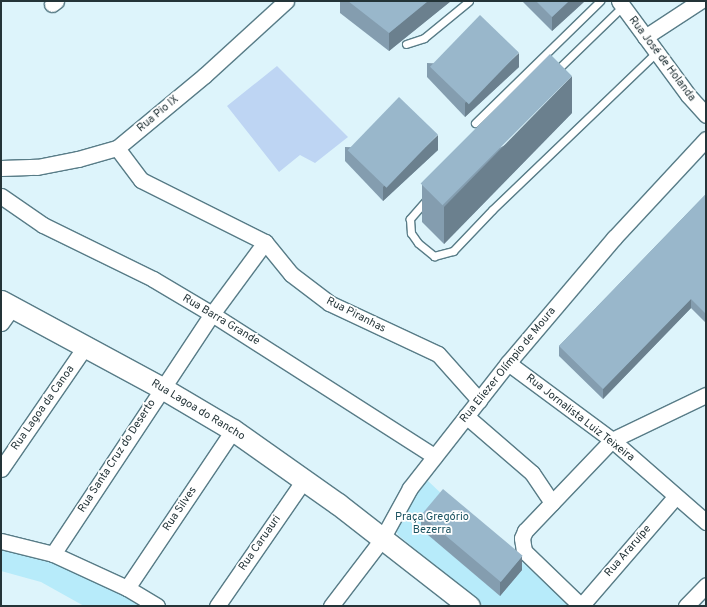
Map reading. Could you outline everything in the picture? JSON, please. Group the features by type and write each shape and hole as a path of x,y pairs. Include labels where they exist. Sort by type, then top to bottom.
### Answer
{"street":[{"name":"Rua Pio IX","path":"1,168 37,167 78,159 117,148 205,75 286,1"},
{"path":"645,37 700,1"},
{"name":"Rua José de Holanda","path":"621,4 656,53 706,115"},
{"name":"Rua Eliezer Olímpio de Moura","path":"331,606 382,539 410,488 508,363 614,238 706,139"},
{"name":"Rua Piranhas","path":"117,148 142,180 265,242 292,274 329,303 438,354 479,400"},
{"name":"Rua Barra Grande","path":"1,196 43,225 153,279 212,314 434,456"},
{"name":"Rua Santa Cruz do Deserto","path":"53,554 212,314 265,242"},
{"name":"Rua Lagoa do Rancho","path":"5,311 85,347 162,388 233,430 304,480 468,606"},
{"name":"Rua Lagoa da Canoa","path":"1,469 85,347"},
{"name":"Rua Jornalista Luiz Teixeira","path":"508,363 612,440 675,497 706,522"},
{"path":"581,606 530,560 522,545 525,531 612,440 706,395"},
{"path":"466,416 532,474 552,503"},
{"name":"Rua Silves","path":"127,588 233,430"},
{"name":"Rua Caruauri","path":"217,606 304,480"},
{"name":"Rua Araruípe","path":"581,606 675,497"},
{"path":"1,541 53,554 127,588 157,606"},
{"path":"686,606 706,586"}],"lane":[{"path":"406,44 424,38 470,1"},
{"path":"475,123 600,1"},
{"path":"550,76 621,4"},
{"path":"432,194 410,219 410,233 418,244 434,256 453,252 498,204 656,53"}],"green space":[{"name":"Praça Gregório Bezerra","path":"427,480 499,548 515,556 572,606 484,606 398,535 395,528 397,522"},
{"path":"1,550 95,574 148,606 84,606 41,582 1,571"}],"shaded area":[{"path":"277,66 348,137 315,163 300,155 279,172 227,106"}],"building":[{"path":"348,1 428,1 389,33"},
{"path":"536,1 569,1 552,17"},
{"path":"480,15 519,53 469,104 430,67"},
{"path":"550,54 572,76 443,205 421,183"},
{"path":"399,97 438,135 386,188 348,150"},
{"path":"706,194 706,314 691,299 603,389 559,346"},
{"path":"443,489 523,556 501,582 421,515"}]}
